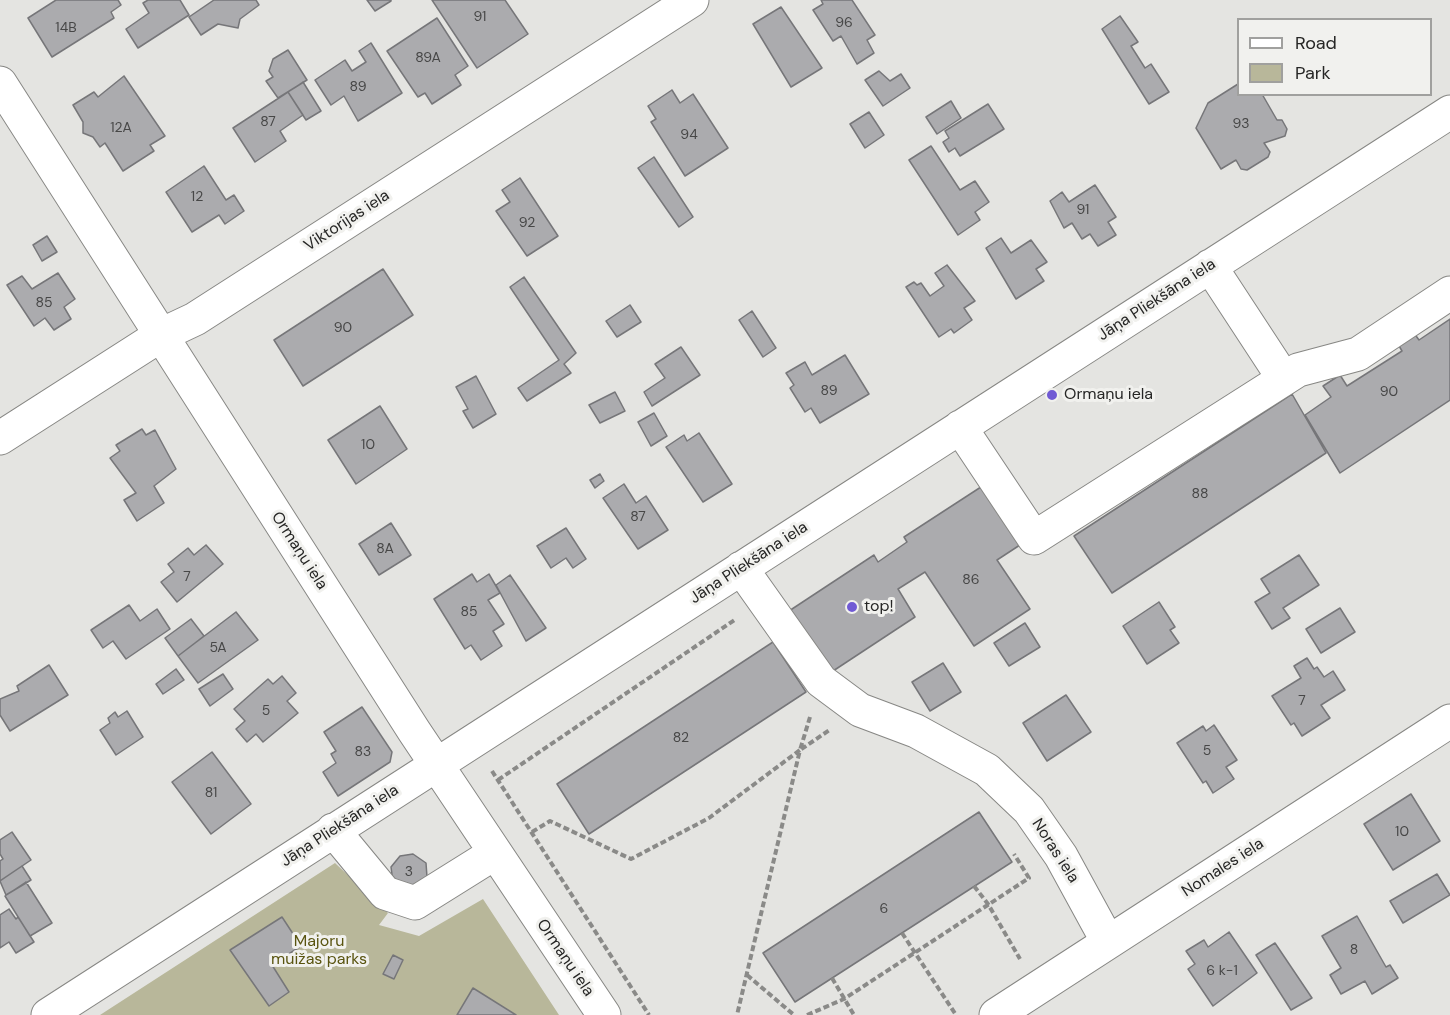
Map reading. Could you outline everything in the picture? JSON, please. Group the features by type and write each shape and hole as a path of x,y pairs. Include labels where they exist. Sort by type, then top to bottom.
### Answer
{"street":[{"name":"Viktorijas iela","path":"0,438 161,335 195,319 692,0"},
{"name":"Ormaņu iela","path":"0,83 436,764 604,1015"},
{"name":"Jāņa Pliekšāna iela","path":"48,1015 1210,266 1448,116"},
{"path":"1210,266 1284,379"},
{"path":"960,427 1034,538 1298,370 1358,354 1450,293"},
{"name":"Noras iela","path":"741,568 821,681 860,710 916,731 987,770 1029,810 1061,856 1108,942"},
{"name":"Nomales iela","path":"996,1015 1450,722"},
{"path":"333,830 385,893 415,903 495,853"}],"path":[{"path":"498,780 764,600"},
{"path":"737,1015 800,750 821,681"},
{"path":"532,832 550,821 631,859 709,818 800,750 860,710"},
{"path":"472,741 650,1015"},
{"path":"807,1015 844,999 1029,878 1012,851"},
{"path":"974,886 988,904 1037,989"},
{"path":"902,933 956,1015"},
{"path":"747,975 794,1015"},
{"path":"832,978 854,1015"}],"green space":[{"name":"Majoru muižas parks","path":"335,863 388,913 379,925 419,936 483,899 559,1015 100,1015"}],"building":[{"path":"56,0 118,0 121,5 111,12 114,18 52,57 28,18"},
{"path":"148,0 180,0 189,15 138,48 126,29 149,13 143,3"},
{"path":"214,0 256,0 259,5 240,19 238,28 218,24 201,35 189,17"},
{"path":"367,0 391,0 391,1 375,11"},
{"path":"432,0 505,0 528,34 477,68"},
{"path":"821,0 852,0 875,35 867,40 874,53 857,64 841,36 833,41 813,10 823,4"},
{"path":"781,7 822,68 791,87 753,24"},
{"path":"1120,16 1138,42 1131,46 1145,68 1151,64 1169,92 1149,104 1102,29"},
{"path":"437,18 468,66 455,75 461,85 432,104 425,93 418,97 387,51"},
{"path":"371,43 402,93 358,121 344,96 331,105 315,80 345,60 352,71 366,62 359,51"},
{"path":"288,50 307,80 278,98 266,81 273,77 269,71 273,59"},
{"path":"879,71 890,81 901,74 910,88 883,106 865,80"},
{"path":"124,76 165,136 150,145 154,151 123,171 105,143 100,147 93,137 83,133 83,122 73,105 94,92 98,97"},
{"path":"303,82 321,111 306,120 288,92"},
{"path":"1237,85 1237,96 1263,96 1277,120 1282,120 1287,129 1285,136 1264,143 1270,152 1268,157 1247,170 1241,169 1236,160 1221,169 1196,128 1208,103"},
{"path":"672,90 680,103 693,94 728,148 685,176 651,122 656,119 648,106"},
{"path":"288,92 303,115 280,131 286,141 255,162 233,128"},
{"path":"951,101 961,118 937,134 926,117"},
{"path":"988,104 1004,129 960,156 955,148 949,152 943,142 949,138 945,131"},
{"path":"869,112 884,135 865,148 850,124"},
{"path":"931,146 960,190 975,181 989,202 975,212 980,220 958,235 909,160"},
{"path":"654,157 693,217 679,227 638,168"},
{"path":"204,166 226,200 234,195 244,211 225,224 219,215 192,232 166,192"},
{"path":"520,178 558,236 527,256 496,211 510,202 502,190"},
{"path":"1095,185 1116,217 1108,222 1116,235 1098,246 1090,234 1082,239 1072,223 1064,228 1050,201 1062,192 1069,202"},
{"path":"47,236 57,252 42,261 33,245"},
{"path":"1001,238 1011,253 1031,240 1047,262 1036,269 1044,281 1016,299 986,248"},
{"path":"947,265 975,301 964,308 972,320 954,333 951,329 939,337 906,287 914,282 917,285 921,283 930,296 944,286 935,273"},
{"path":"383,269 413,315 303,386 274,340"},
{"path":"58,273 75,299 64,307 71,319 54,330 45,318 34,326 7,285 22,276 32,289"},
{"path":"524,277 576,353 564,364 571,373 527,401 518,388 559,360 510,287"},
{"path":"630,305 641,322 617,337 606,321"},
{"path":"752,311 776,348 763,357 739,320"},
{"path":"1450,319 1450,400 1340,473 1305,415 1331,397 1323,386 1340,375 1347,386 1402,351 1395,339 1411,329 1419,340"},
{"path":"681,347 700,375 652,406 644,392 665,378 655,364"},
{"path":"845,355 869,394 820,423 811,408 805,412 790,388 794,385 786,373 805,362 812,375"},
{"path":"476,376 496,414 473,428 463,411 468,409 456,387"},
{"path":"615,392 625,411 600,423 589,405"},
{"path":"1292,394 1326,453 1112,593 1074,536"},
{"path":"380,406 407,449 356,484 328,440"},
{"path":"654,413 667,436 651,446 638,422"},
{"path":"142,429 146,435 155,430 176,469 154,486 164,503 137,521 124,500 136,493 110,458 120,451 116,445"},
{"path":"699,433 732,484 703,502 666,447 684,435 687,441"},
{"path":"600,474 604,481 595,488 590,480"},
{"path":"624,484 636,503 646,496 668,530 638,549 603,498"},
{"path":"984,485 1023,543 997,560 1030,609 974,646 925,572 898,589 915,617 830,673 789,611 874,555 878,562 907,542 904,537"},
{"path":"391,523 411,555 379,575 359,544"},
{"path":"566,528 586,559 573,568 566,558 551,568 537,546"},
{"path":"206,545 223,564 177,602 161,582 174,572 168,564 188,548 194,555"},
{"path":"1299,555 1319,585 1283,608 1290,618 1272,629 1255,602 1270,593 1261,579"},
{"path":"472,574 477,582 489,574 500,593 488,600 504,624 493,631 502,646 481,660 471,645 465,649 434,599"},
{"path":"510,575 546,628 526,641 496,585"},
{"path":"1159,602 1175,627 1170,630 1179,643 1147,664 1123,626"},
{"path":"129,605 140,621 157,609 170,629 126,659 113,641 103,648 91,630"},
{"path":"1340,608 1355,632 1321,653 1306,629"},
{"path":"236,612 258,640 198,683 178,656"},
{"path":"191,619 204,636 178,656 165,638"},
{"path":"1025,623 1040,647 1009,666 994,643"},
{"path":"773,642 806,692 589,834 557,784"},
{"path":"1307,658 1314,669 1317,667 1324,677 1333,671 1345,690 1321,705 1330,718 1302,736 1294,723 1291,725 1272,696 1301,678 1294,666"},
{"path":"943,663 961,692 930,711 912,682"},
{"path":"49,665 68,695 10,731 0,715 0,699 19,691 17,686"},
{"path":"176,669 184,680 163,694 156,684"},
{"path":"223,674 233,689 210,706 199,689"},
{"path":"282,676 296,693 287,701 298,713 263,742 256,734 247,742 236,729 245,721 234,709 268,679 273,684"},
{"path":"1066,695 1091,732 1047,761 1023,723"},
{"path":"362,707 392,752 390,762 338,796 323,772 336,763 331,754 336,751 324,732"},
{"path":"127,711 143,737 116,755 100,730 110,723 108,718 115,712 118,717"},
{"path":"1214,725 1237,760 1226,767 1234,779 1213,793 1206,781 1203,783 1177,743 1203,726 1206,731"},
{"path":"212,752 251,804 211,834 172,782"},
{"path":"1411,794 1440,841 1393,870 1364,824"},
{"path":"979,812 1012,862 795,1002 763,953"},
{"path":"12,832 31,860 0,881 0,861 3,859 0,854 0,840"},
{"path":"413,854 426,863 427,877 405,890 393,882 391,867 400,856"},
{"path":"22,866 31,880 6,895 0,881"},
{"path":"1437,874 1450,895 1403,923 1390,901"},
{"path":"26,882 52,923 30,936 5,896"},
{"path":"9,909 16,919 18,917 34,942 16,953 9,942 0,948 0,915"},
{"path":"1357,916 1386,967 1390,965 1398,978 1372,994 1365,981 1341,994 1330,975 1341,968 1322,936"},
{"path":"282,917 301,946 272,965 289,992 269,1006 230,950"},
{"path":"1229,932 1257,973 1213,1006 1188,969 1195,964 1186,951 1204,940 1208,947"},
{"path":"1275,943 1312,998 1291,1010 1256,955"},
{"path":"393,955 403,960 394,979 383,974"},
{"path":"473,988 516,1015 457,1015"}],"place":[{"name":"Ormaņu iela","path":"1052,395"},
{"name":"top!","path":"852,607"}]}
